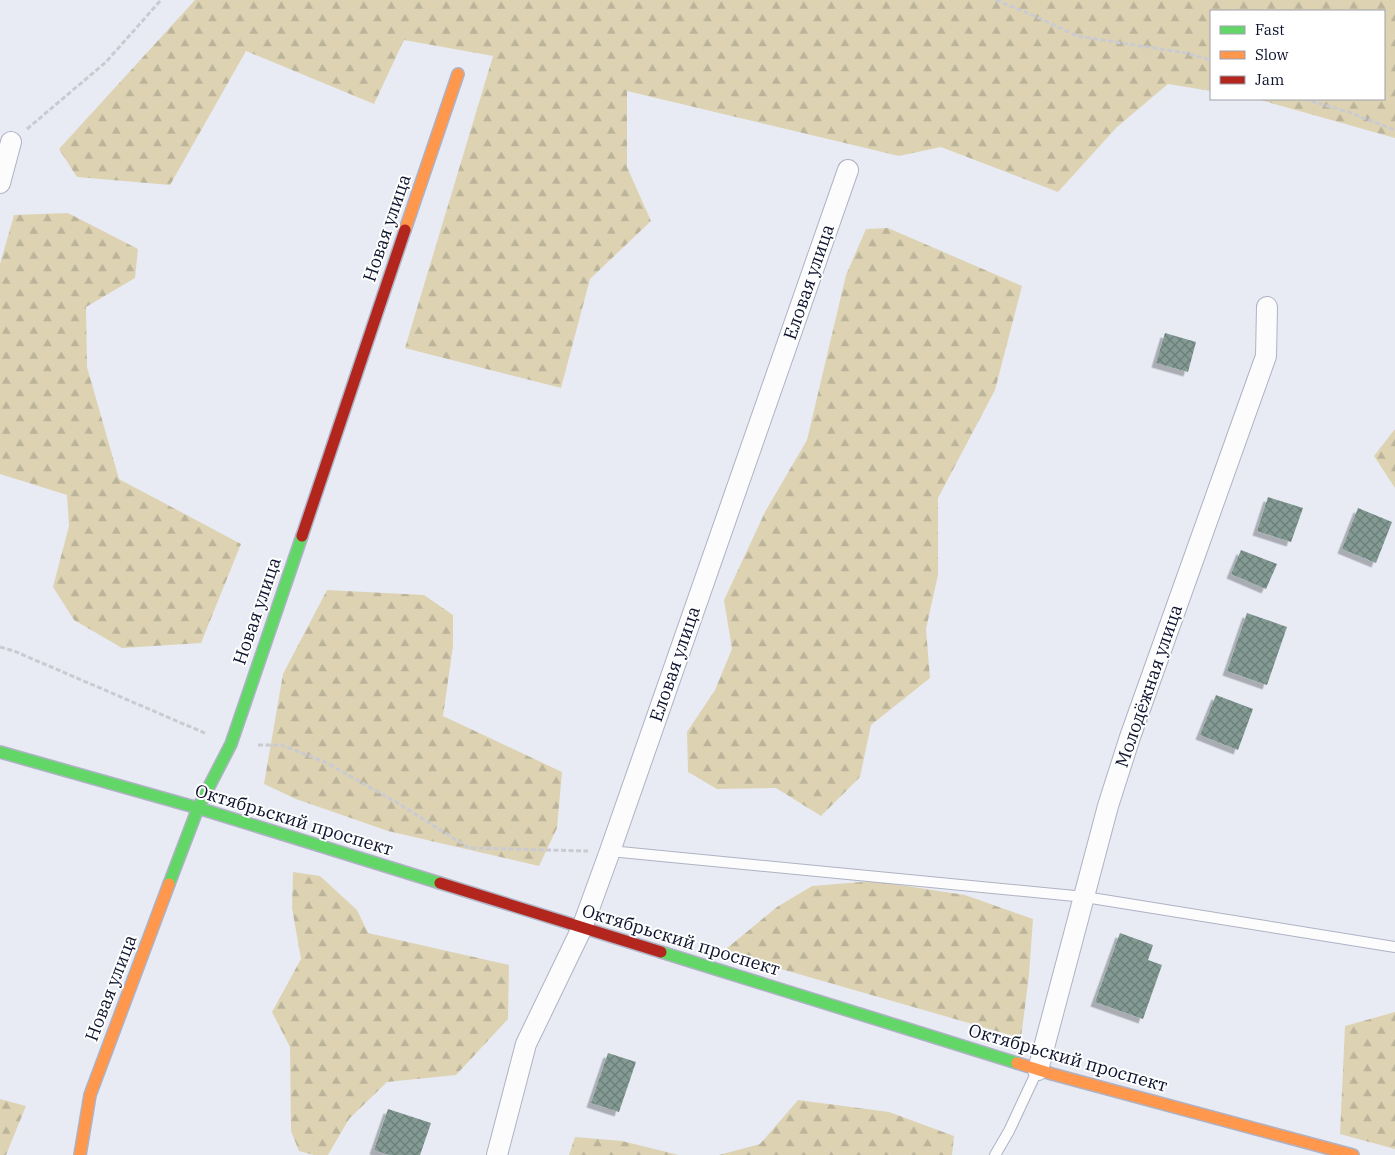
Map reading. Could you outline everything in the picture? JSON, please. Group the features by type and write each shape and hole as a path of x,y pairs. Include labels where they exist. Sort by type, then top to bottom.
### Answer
{"street":[{"name":"Новая улица","path":"80,1155 90,1095 198,808 231,744 458,74"},
{"path":"0,183 11,142"},
{"name":"Еловая улица","path":"497,1155 526,1044 582,928 848,170"},
{"name":"Молодёжная улица","path":"1038,1070 1108,806 1130,737 1266,356 1267,307"},
{"name":"Октябрьский проспект","path":"0,752 198,808 1038,1070 1353,1155"}],"lane":[{"path":"610,851 1085,897 1395,947"},
{"path":"995,1155 1009,1131 1038,1070"}],"path":[{"path":"11,142 106,62 161,0"},
{"path":"996,0 1077,36 1186,53 1210,60"},
{"path":"1307,100 1348,112 1395,130"},
{"path":"0,647 14,651 231,744 281,745 325,762 396,802 470,848 610,851"}],"green space":[{"path":"195,0 1395,0 1395,138 1261,100 1385,100 1385,10 1210,10 1210,91 1168,84 1117,127 1058,192 941,147 899,156 627,91 627,167 651,221 590,279 561,388 405,348 493,56 404,40 374,104 246,51 170,185 77,177 59,149"},
{"path":"68,213 138,249 135,278 86,307 87,367 119,479 241,544 201,643 122,648 74,620 53,587 69,526 67,495 0,474 0,264 14,215"},
{"path":"888,228 1022,286 995,390 938,498 938,575 926,629 930,678 871,725 860,777 821,816 776,788 717,789 688,772 687,732 715,690 732,649 724,600 765,512 807,440 846,275 866,229"},
{"path":"1395,429 1395,488 1374,456"},
{"path":"327,590 424,595 453,615 453,646 443,716 562,772 557,828 539,866 388,831 296,799 264,784 283,674"},
{"path":"293,872 320,876 357,910 368,933 509,965 508,1019 456,1075 387,1082 349,1119 328,1155 314,1155 299,1151 291,1131 290,1047 272,1012 301,959 292,908"},
{"path":"874,881 965,895 1033,919 1029,975 1021,1038 760,963 726,949 777,907 812,886"},
{"path":"1395,1012 1395,1149 1340,1134 1345,1026"},
{"path":"0,1099 26,1106 6,1155 0,1155"},
{"path":"798,1100 889,1112 954,1136 952,1155 719,1155 760,1144"},
{"path":"575,1137 622,1141 679,1155 569,1155"}],"building":[{"path":"1165,333 1196,342 1188,372 1156,363"},
{"path":"1268,497 1303,508 1291,542 1257,531"},
{"path":"1358,508 1392,522 1376,563 1342,549"},
{"path":"1241,550 1277,564 1266,589 1231,574"},
{"path":"1247,613 1287,627 1267,685 1227,671"},
{"path":"1216,695 1253,709 1238,750 1200,735"},
{"path":"1120,933 1153,945 1148,960 1162,965 1143,1019 1095,1002"},
{"path":"608,1053 636,1062 619,1112 591,1103"},
{"path":"388,1109 431,1123 420,1155 389,1155 374,1150"}],"traffic: fast":[{"path":"169,884 198,808 231,744 302,536"},
{"path":"0,752 198,808 440,883"},
{"path":"661,952 1017,1063"}],"traffic: slow":[{"path":"405,230 458,74"},
{"path":"80,1155 90,1095 169,884"},
{"path":"1017,1063 1353,1155"}],"traffic: jam":[{"path":"302,536 405,230"},
{"path":"440,883 661,952"}]}
